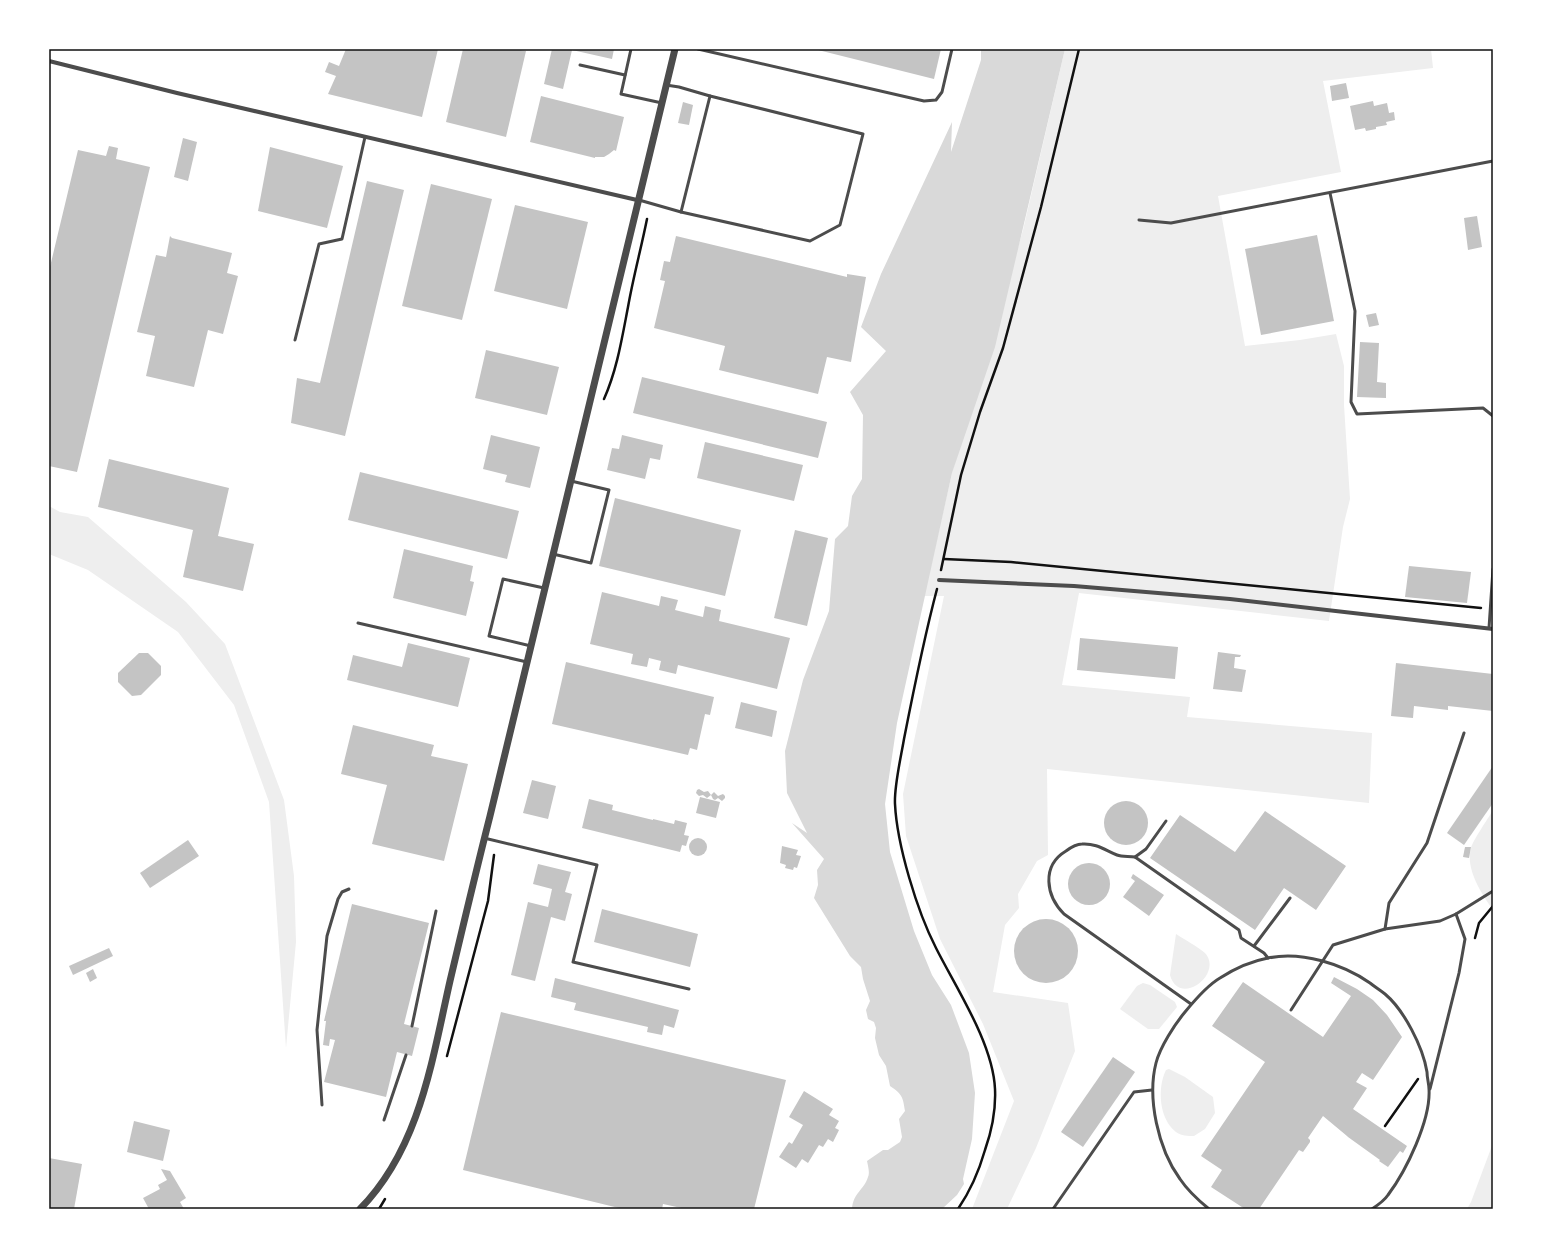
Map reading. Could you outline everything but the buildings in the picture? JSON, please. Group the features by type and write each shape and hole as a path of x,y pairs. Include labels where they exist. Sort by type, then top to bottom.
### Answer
{"street":[{"path":"360,1209 371,1198 408,1140 423,1099 484,838 605,342 637,200 675,49"},
{"path":"49,61 637,200"},
{"path":"939,580 1074,586 1214,598 1491,629"}],"lane":[{"path":"631,49 621,94 662,103"},
{"path":"698,49 924,100 936,100 942,92 952,49"},
{"path":"718,53 719,49"},
{"path":"580,65 625,74"},
{"path":"637,200 681,212 810,241 840,225 863,134 666,85"},
{"path":"681,212 710,96"},
{"path":"295,340 319,244 342,239 365,136"},
{"path":"1139,220 1171,223 1493,161"},
{"path":"1330,193 1355,311 1351,402 1357,414 1483,408 1493,416"},
{"path":"553,554 591,562 609,490 571,481"},
{"path":"1491,629 1493,569"},
{"path":"531,646 489,636 490,629 503,579 545,588"},
{"path":"358,623 527,662"},
{"path":"1385,929 1389,904 1427,843 1464,733"},
{"path":"1135,857 1146,849 1166,821"},
{"path":"484,838 597,865 573,962 689,989"},
{"path":"1191,1004 1064,914 1057,907 1052,899 1049,888 1049,875 1060,854 1081,844 1092,844 1100,846 1119,856 1135,857 1239,930 1241,938 1264,952 1268,958"},
{"path":"322,1105 317,1030 327,936 338,899 342,892 350,889"},
{"path":"1291,1010 1333,945 1385,929 1440,921 1456,914 1493,891"},
{"path":"1254,946 1290,898"},
{"path":"412,1026 436,911"},
{"path":"1372,1209 1387,1197 1407,1165 1426,1113 1429,1091 1465,939 1456,914"},
{"path":"1209,1209 1196,1199 1179,1178 1164,1150 1157,1123 1152,1090 1156,1062 1173,1026 1191,1004 1219,978 1244,966 1268,958 1289,956 1309,958 1336,965 1358,975 1385,994 1402,1013 1418,1046 1426,1067 1429,1091"},
{"path":"384,1120 406,1055"},
{"path":"1054,1209 1134,1092 1152,1090"}],"path":[{"path":"1079,49 1041,207 1004,348 980,412 962,475 944,559 1019,563 1491,609"},
{"path":"939,580 907,722 895,803 903,853 917,903 935,946 979,1031 988,1052 993,1071 995,1107 991,1131 975,1181 958,1209"}],"shaded area":[{"path":"981,49 1065,49 995,347 952,473 897,723 885,804 890,852 914,931 932,975 951,1005 969,1053 975,1093 972,1139 963,1179 964,1184 957,1195 942,1209 852,1209 856,1195 864,1185 869,1175 867,1161 883,1150 888,1150 900,1142 902,1137 899,1119 905,1111 904,1102 897,1091 890,1086 886,1066 879,1055 875,1038 876,1028 874,1022 868,1019 866,1010 870,1001 861,967 850,956 814,898 818,885 817,870 824,859 792,823 807,833 787,793 785,751 803,680 829,611 835,539 848,526 852,496 862,479 863,415 850,392 886,351 861,327 881,274 952,122 951,152 981,60"},
{"path":"1065,49 1431,49 1433,68 1323,81 1341,172 1218,196 1245,346 1300,340 1336,334 1344,366 1344,405 1350,499 1343,527 1329,621 1079,593 1062,685 1190,697 1187,717 1372,733 1369,803 1047,769 1048,855 1037,861 1018,894 1019,908 1005,925 993,992 1068,1003 1075,1051 1036,1148 1007,1209 972,1209 1014,1101 983,1024 940,939 906,836 903,794 944,596 924,596 952,473 1023,230"},
{"path":"49,506 60,512 88,517 186,602 225,644 284,800 294,876 296,942 286,1048 269,802 234,705 178,632 88,570 49,554"},
{"path":"1493,810 1493,910 1484,897 1472,873 1470,856 1472,844"},
{"path":"1176,934 1195,945 1205,953 1209,961 1209,970 1205,978 1190,988 1182,988 1175,984 1170,975"},
{"path":"1143,983 1150,985 1175,1002 1177,1007 1159,1029 1148,1029 1120,1009 1137,986"},
{"path":"1169,1069 1185,1077 1213,1097 1215,1113 1205,1129 1194,1136 1182,1135 1176,1132 1170,1126 1163,1111 1161,1103 1161,1085 1166,1070"},
{"path":"1493,1143 1493,1209 1467,1209 1471,1202"}]}
